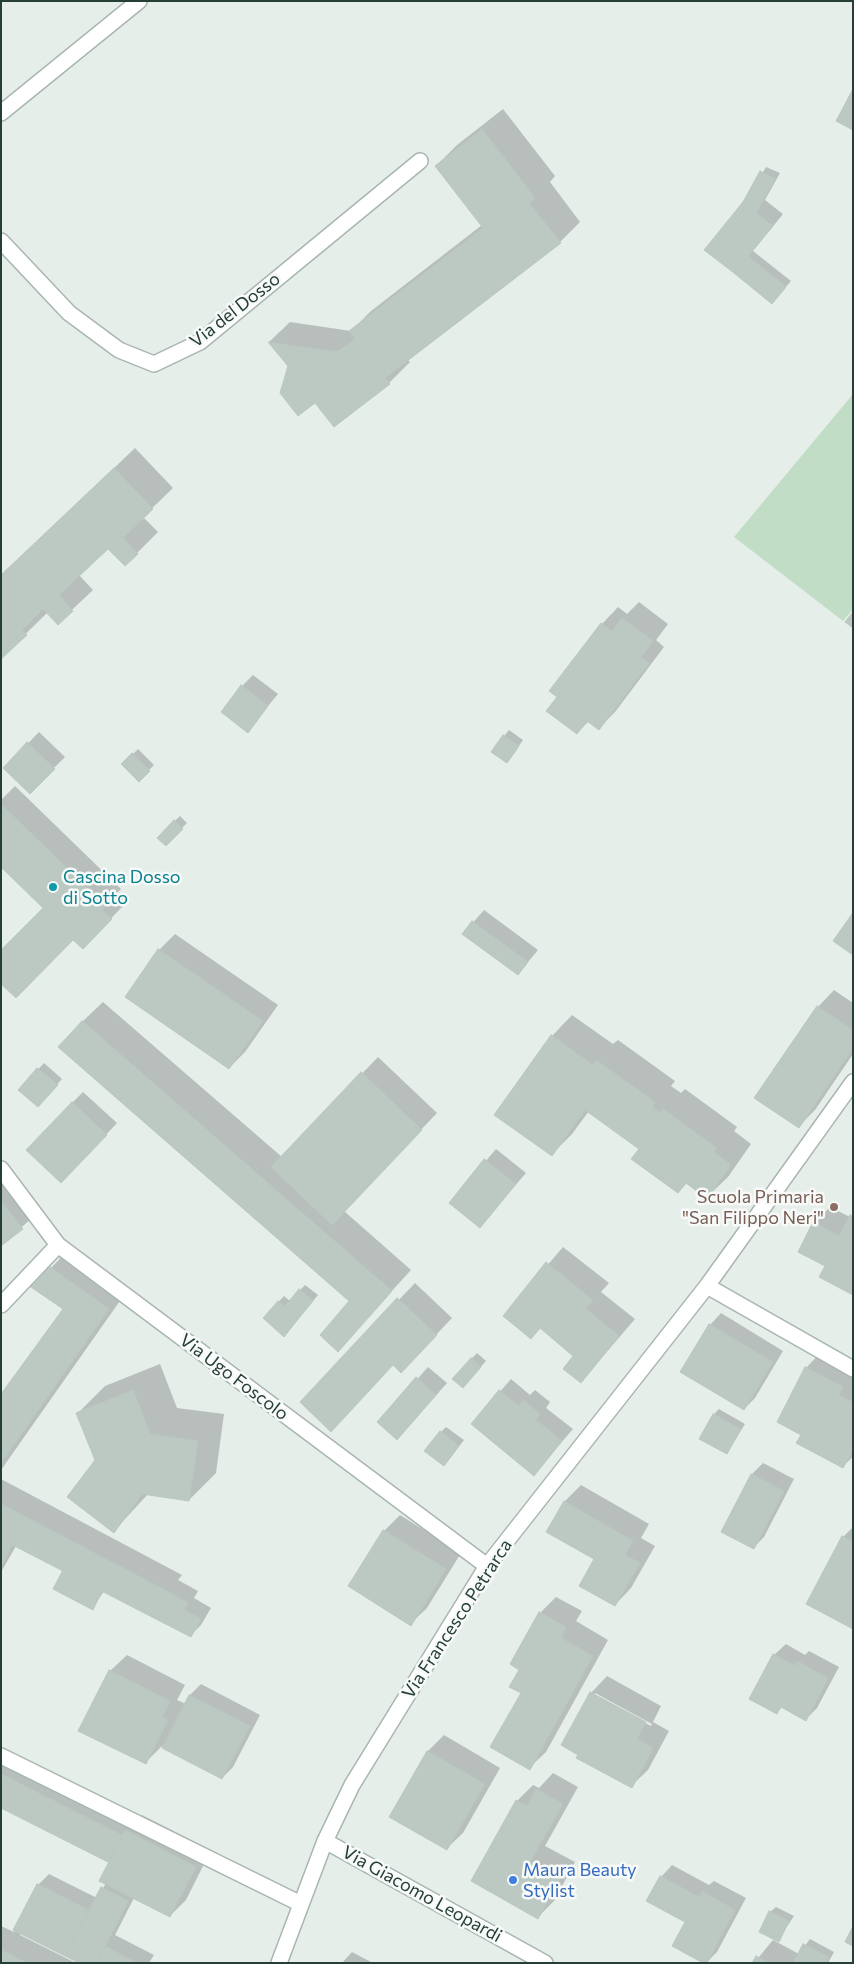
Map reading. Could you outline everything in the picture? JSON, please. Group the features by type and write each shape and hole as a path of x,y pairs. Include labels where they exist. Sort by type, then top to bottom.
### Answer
{"street":[{"path":"1,113 139,1"},
{"name":"Via del Dosso","path":"1,240 69,312 119,350 154,364 200,342 420,161"},
{"name":"Via Francesco Petrarca","path":"279,1963 325,1841 352,1785 487,1566 707,1286 853,1082"},
{"name":"Via Ugo Foscolo","path":"1,1169 58,1245 487,1566"},
{"path":"1,1305 58,1245"},
{"path":"707,1286 853,1369"},
{"path":"1,1756 301,1904"},
{"name":"Via Giacomo Leopardi","path":"325,1841 545,1963"}],"green space":[{"path":"853,394 853,609 843,621 734,537"}],"building":[{"path":"853,89 853,130 836,121"},
{"path":"482,129 535,198 529,203 561,243 385,378 390,384 334,427 315,403 298,416 280,393 288,366 268,342 337,352 355,339 349,331 483,228 435,166"},
{"path":"760,171 775,179 756,213 743,202"},
{"path":"743,202 773,226 734,273 704,250"},
{"path":"748,256 786,287 772,304 734,273"},
{"path":"114,468 153,509 123,538 138,554 125,566 108,549 59,595 73,611 58,625 43,609 22,630 27,635 1,659 1,575"},
{"path":"853,612 853,628 845,622"},
{"path":"622,618 653,641 641,657 649,663 599,730 587,721 577,734 546,711 557,697 549,691 601,623 612,631"},
{"path":"241,685 268,706 248,733 221,712"},
{"path":"503,735 519,746 507,763 491,752"},
{"path":"27,742 55,769 30,794 3,768"},
{"path":"132,753 150,771 139,782 121,764"},
{"name":"Cascina Dosso di Sotto","path":"1,804 106,906 102,910 112,919 83,949 73,940 16,998 1,984 1,950 43,908 1,867"},
{"path":"174,820 183,829 166,846 157,838"},
{"path":"853,915 853,955 833,941"},
{"path":"472,921 528,962 518,975 462,934"},
{"path":"158,949 263,1021 229,1069 125,997"},
{"path":"817,1006 853,1030 853,1048 799,1128 754,1098"},
{"path":"82,1021 392,1291 338,1352 320,1335 349,1301 58,1047"},
{"path":"551,1035 593,1065 596,1060 655,1102 652,1107 660,1113 663,1109 717,1148 714,1152 731,1165 707,1199 686,1183 678,1193 631,1159 639,1149 585,1110 552,1156 494,1115"},
{"path":"37,1068 58,1085 38,1107 18,1090"},
{"path":"361,1072 422,1130 332,1225 271,1167"},
{"path":"72,1102 107,1135 61,1183 26,1150"},
{"path":"484,1159 516,1184 480,1228 449,1203"},
{"path":"1,1201 23,1229 1,1246"},
{"path":"850,1215 853,1217 853,1295 819,1277 825,1266 798,1252 813,1222 839,1236"},
{"path":"546,1262 593,1300 586,1309 619,1336 581,1383 563,1369 573,1356 540,1328 531,1339 503,1316"},
{"path":"50,1267 109,1309 1,1463 1,1394 63,1309 31,1287"},
{"path":"299,1289 313,1301 299,1318 285,1306"},
{"path":"397,1298 437,1335 401,1373 393,1365 331,1432 300,1402"},
{"path":"278,1301 299,1318 284,1337 263,1318"},
{"path":"709,1324 773,1362 744,1410 680,1372"},
{"path":"471,1358 481,1367 463,1388 452,1379"},
{"path":"805,1367 843,1387 839,1395 853,1403 853,1450 843,1468 796,1443 801,1435 777,1422"},
{"path":"416,1377 436,1395 397,1440 377,1422"},
{"path":"133,1390 150,1434 198,1441 189,1501 142,1494 114,1533 67,1497 95,1460 76,1413"},
{"path":"499,1390 519,1406 523,1400 540,1414 536,1420 562,1441 534,1476 471,1424"},
{"path":"713,1414 741,1429 727,1454 699,1439"},
{"path":"440,1431 459,1446 444,1466 424,1451"},
{"path":"751,1474 784,1491 754,1549 721,1532"},
{"path":"564,1501 633,1541 625,1555 640,1563 615,1606 579,1586 594,1559 546,1532"},
{"path":"1,1504 167,1591 150,1616 1,1539"},
{"path":"383,1530 446,1569 411,1626 348,1586"},
{"path":"842,1536 853,1542 853,1629 806,1604"},
{"path":"1,1539 12,1545 1,1567"},
{"path":"63,1570 102,1591 93,1610 53,1589"},
{"path":"167,1591 188,1603 184,1610 201,1619 191,1637 150,1616"},
{"path":"539,1612 566,1627 561,1638 593,1656 530,1770 490,1747 521,1693 509,1687 519,1670 510,1664"},
{"path":"773,1654 795,1666 797,1661 828,1678 806,1721 781,1707 777,1714 749,1699"},
{"path":"109,1670 170,1701 162,1717 168,1720 146,1764 78,1731"},
{"path":"590,1692 646,1722 637,1739 653,1748 632,1788 576,1758 578,1755 561,1745"},
{"path":"189,1695 250,1726 222,1779 162,1748"},
{"path":"427,1751 485,1784 447,1850 389,1817"},
{"path":"1,1774 122,1835 108,1862 1,1808"},
{"path":"536,1789 563,1804 530,1862 560,1879 538,1919 471,1881 516,1800 527,1806"},
{"path":"125,1830 196,1867 170,1917 99,1881"},
{"path":"660,1876 699,1897 702,1891 735,1910 707,1963 703,1963 672,1946 685,1922 646,1901"},
{"path":"37,1884 89,1910 65,1956 13,1930"},
{"path":"101,1887 128,1901 97,1963 79,1963 65,1956"},
{"path":"769,1911 789,1921 779,1942 759,1932"},
{"path":"853,1926 853,1946 845,1942"},
{"path":"803,1944 829,1957 826,1963 793,1963"},
{"path":"105,1946 137,1963 97,1963"},
{"path":"1,1950 27,1963 1,1963"},
{"path":"756,1956 769,1963 752,1963"}],"place":[{"name":"Cascina Dosso di Sotto","path":"53,887"},
{"name":"Scuola Primaria \"San Filippo Neri\"","path":"834,1207"},
{"name":"Maura Beauty Stylist","path":"513,1880"}]}
